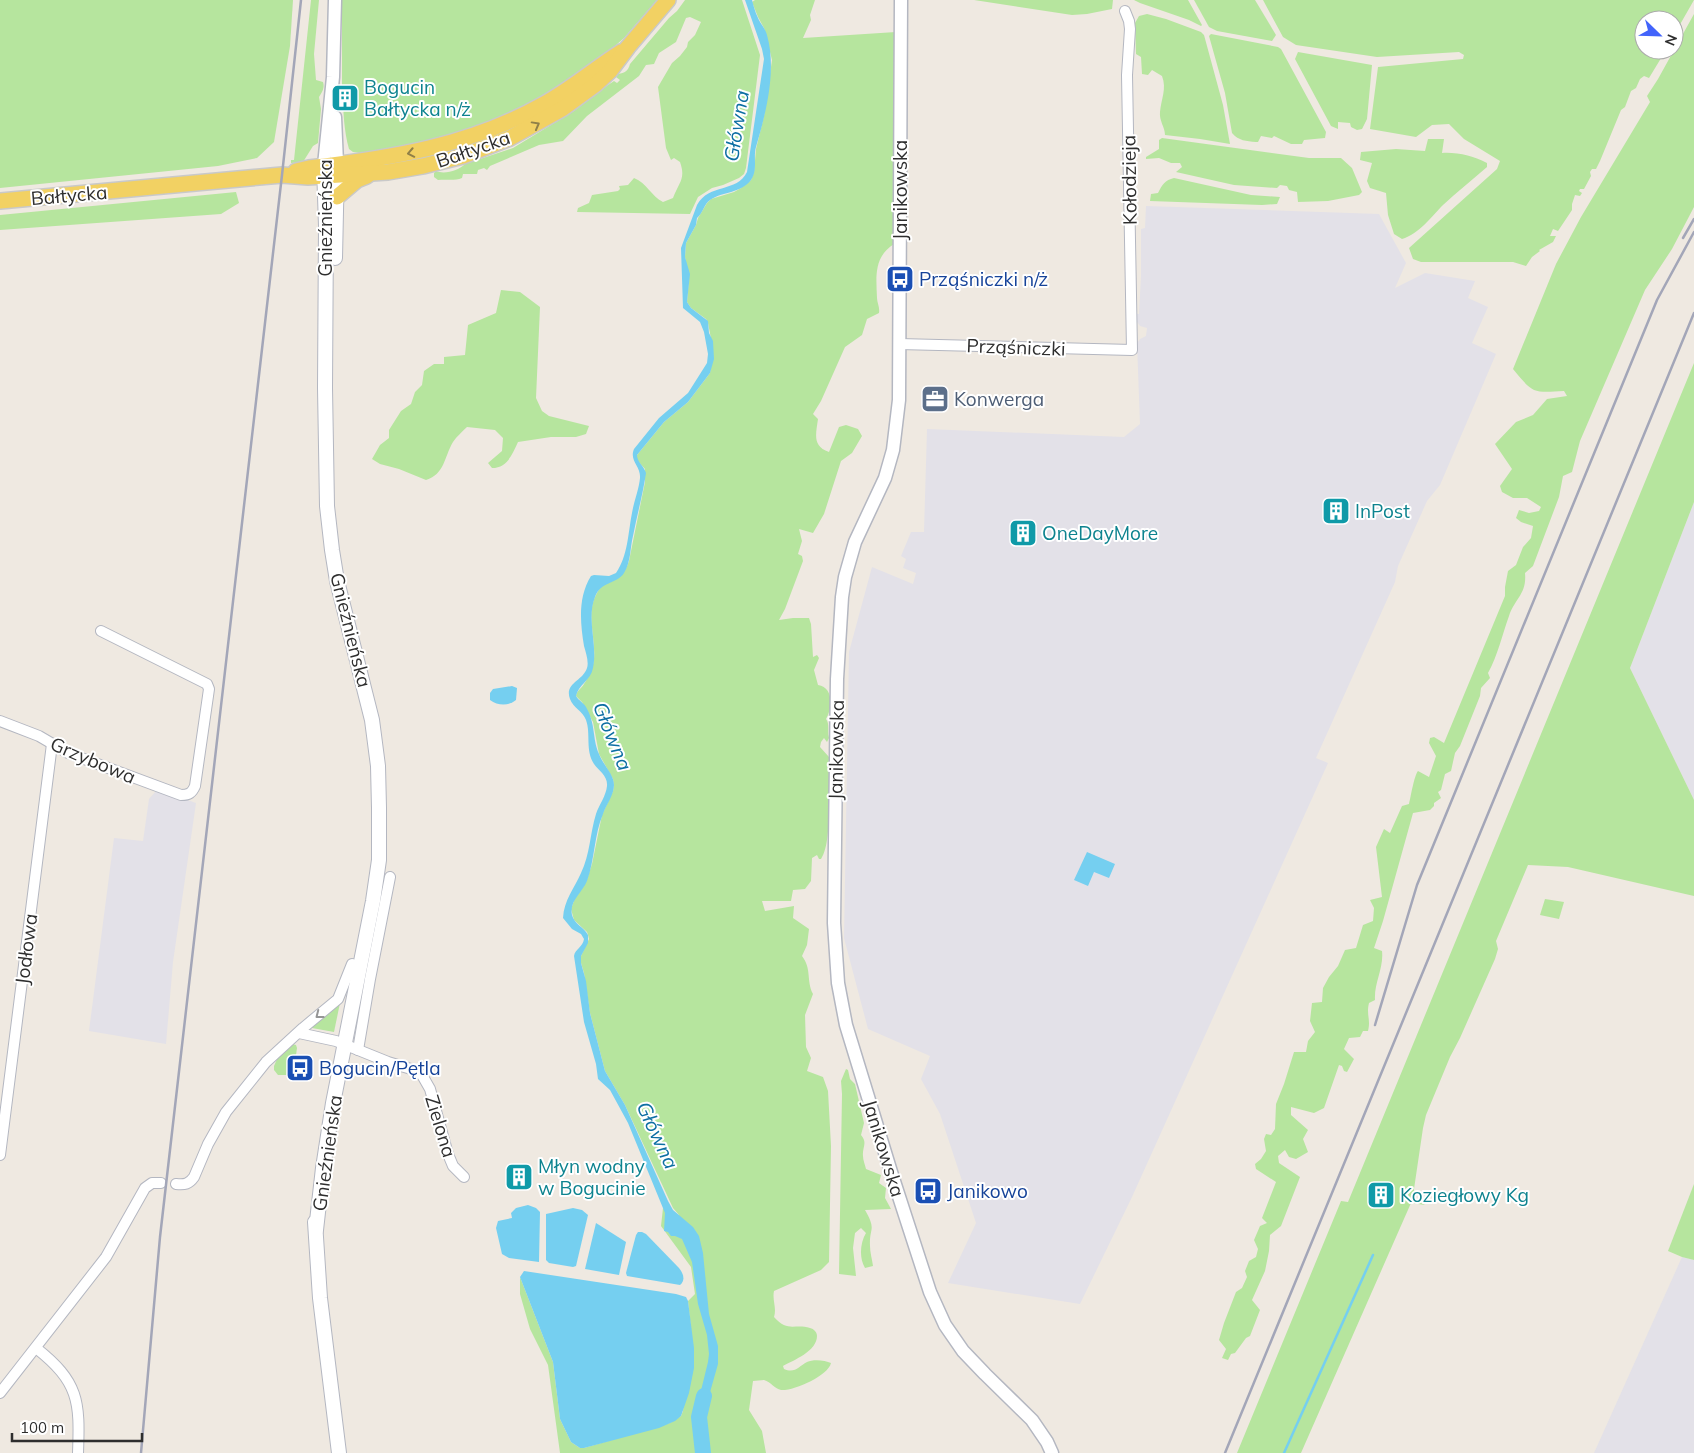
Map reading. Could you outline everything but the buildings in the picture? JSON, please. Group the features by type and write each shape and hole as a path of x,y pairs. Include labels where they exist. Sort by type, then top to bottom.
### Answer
{"main road":[{"name":"Bałtycka","path":"0,201 287,174 309,168 373,174 423,166 463,156 494,145 529,128 562,109 595,85 610,71 668,0"},
{"name":"Bałtycka","path":"330,170 424,150 468,138 495,128 565,92 604,62 628,47"},
{"name":"Gnieźnieńska","path":"326,418 333,358 337,197 330,170"},
{"name":"Gnieźnieńska","path":"330,170 326,226 325,388 326,482 329,529 337,582 372,720 379,787 379,860 373,901 341,1043 324,1104 314,1167 313,1204 320,1298 339,1453"},
{"path":"337,197 357,180 373,174"},
{"name":"Gnieźnieńska","path":"341,1043 352,964 367,901 378,840"}],"street":[{"name":"Gnieźnieńska","path":"330,170 335,0"},
{"name":"Janikowska","path":"902,0 899,400 893,450 885,478 855,542 845,577 840,614 834,923 838,983 846,1025 863,1082 914,1245 945,1325 963,1351 1032,1420 1052,1453"},
{"name":"Kołodzieja","path":"1125,12 1130,29 1128,84 1132,350"},
{"name":"Prząśniczki","path":"899,344 1132,350"},
{"name":"Grzybowa","path":"0,721 39,736 68,753 181,795 188,795 193,792 209,688 207,684 101,631"},
{"name":"Jodłowa","path":"0,1155 52,744"},
{"path":"358,1050 390,877"},
{"path":"176,1184 184,1185 194,1177 212,1134 226,1112 266,1062 338,998 352,964"},
{"name":"Zielona","path":"299,1033 341,1043 422,1074 430,1089 438,1113 448,1154 453,1166 464,1177"},
{"path":"0,1393 106,1257 145,1188 152,1183 162,1183"},
{"path":"36,1348 63,1372 74,1394 79,1416 78,1453"}],"shaded area":[{"path":"1146,206 1379,214 1406,263 1395,288 1425,273 1475,281 1468,298 1488,307 1472,343 1496,354 1440,485 1427,501 1398,566 1395,582 1316,758 1328,763 1132,1197 1080,1304 948,1283 976,1223 940,1114 921,1079 930,1056 868,1029 844,938 849,652 872,567 913,584 916,573 903,568 906,559 901,556 911,532 924,532 927,429 1124,437 1140,424 1137,343 1146,336 1147,328 1140,326 1137,322 1137,314 1139,314 1141,276 1141,229 1145,228"},
{"path":"1694,502 1694,800 1630,668"},
{"path":"157,790 196,803 173,962 166,1044 89,1031 114,838 143,841 149,799"},
{"path":"1682,1257 1694,1260 1694,1453 1594,1453"}],"green space":[{"path":"0,0 293,0 290,46 274,142 257,158 218,166 0,188"},
{"path":"311,0 319,0 314,54 316,80 323,82 324,86 319,97 321,109 318,143 313,146 303,162 291,163 291,160 294,160"},
{"path":"342,0 657,0 624,38 598,61 543,99 463,134 367,154 353,152 349,149 346,135 342,92"},
{"path":"685,0 742,0 760,55 744,174 723,185 712,188 698,197 690,214 577,212 578,208 589,203 592,195 618,191 620,189 619,186 628,185 634,178 663,202 673,198 682,177 682,168 680,162 674,158 671,160 666,148 658,87 672,63 680,56 687,47 688,42 695,35 701,22 690,17 686,18 676,42 659,53 654,64 646,65 639,76 587,116 563,141 539,145 490,166 487,170 484,168 478,170 477,174 463,174 462,178 453,180 438,180 434,177 436,171 452,171 465,164 513,148 574,111 614,81 617,83 620,80 616,77 618,74 627,70 630,64"},
{"path":"755,0 815,0 810,15 811,20 803,38 896,32 894,244 887,249 878,267 877,300 879,313 867,319 862,335 845,347 821,401 813,414 818,419 816,439 820,446 829,452 839,427 846,425 858,429 862,436 852,453 841,461 824,514 813,533 799,529 802,541 798,554 802,556 803,561 779,620 809,618 813,657 817,655 819,658 814,670 818,685 827,689 829,693 830,709 826,719 829,738 827,742 824,738 820,747 829,757 829,825 827,839 825,851 821,859 817,855 812,858 811,881 805,889 793,890 791,901 762,901 765,911 794,906 793,918 809,929 807,945 802,956 807,965 813,994 805,1015 806,1047 811,1058 807,1071 823,1077 828,1091 831,1146 829,1262 821,1270 774,1291 774,1317 783,1325 813,1329 817,1335 816,1341 809,1351 783,1366 784,1369 791,1371 812,1360 831,1363 829,1368 817,1378 787,1390 781,1390 764,1380 753,1381 749,1410 762,1431 766,1453 560,1453 548,1365 530,1329 520,1294 520,1277 553,1362 560,1419 571,1442 580,1448 584,1448 670,1423 681,1416 683,1411 691,1329 688,1301 695,1294 691,1267 661,1226 663,1208 679,1215 673,1208 625,1105 605,1071 590,1013 581,963 581,956 589,939 587,932 574,920 571,909 575,898 586,882 592,864 602,815 614,786 613,779 599,754 593,722 582,702 576,696 583,686 594,662 591,617 597,593 605,584 622,574 629,561 645,482 645,469 637,460 637,455 664,422 688,402 710,373 713,349 708,323 687,302 689,279 685,257 686,243 707,203 711,199 741,188 751,180 754,172 756,149 764,116 772,60 764,28 752,2"},
{"path":"974,0 1113,0 1112,9 1072,15"},
{"path":"1134,0 1188,0 1202,25 1201,26"},
{"path":"1194,0 1255,0 1276,35 1272,41 1217,31 1209,27"},
{"path":"1263,0 1694,0 1684,18 1684,10 1634,10 1634,60 1660,60 1649,78 1644,76 1640,79 1636,88 1631,91 1596,169 1592,169 1590,172 1591,176 1584,189 1579,191 1582,193 1580,196 1575,195 1572,210 1558,231 1553,229 1550,236 1556,236 1553,242 1539,250 1526,266 1513,262 1421,262 1413,259 1409,248 1497,169 1500,161 1464,139 1449,124 1432,125 1416,137 1370,129 1378,67 1463,59 1464,55 1459,52 1377,57 1296,45 1283,37"},
{"path":"1147,14 1166,19 1201,32 1204,35 1223,105 1230,144 1165,135 1160,115 1164,90 1162,76 1152,70 1148,75 1142,74 1141,57 1136,54 1135,23 1139,16"},
{"path":"1694,14 1694,207 1672,249 1645,290 1580,441 1572,472 1563,476 1559,497 1533,566 1525,573 1524,586 1506,623 1488,673 1490,678 1481,688 1480,696 1460,746 1455,753 1451,771 1445,774 1441,790 1438,792 1441,798 1434,803 1430,810 1413,813 1374,948 1382,951 1382,957 1375,1000 1369,1003 1368,1031 1363,1031 1360,1037 1349,1038 1344,1049 1354,1059 1347,1072 1339,1065 1324,1108 1314,1113 1291,1107 1291,1115 1308,1130 1303,1139 1308,1152 1296,1159 1289,1157 1285,1150 1278,1156 1279,1163 1300,1177 1281,1226 1270,1235 1265,1271 1252,1300 1260,1310 1250,1336 1246,1338 1235,1353 1231,1354 1228,1360 1222,1358 1226,1349 1219,1340 1224,1323 1236,1292 1242,1288 1247,1277 1245,1271 1249,1261 1256,1257 1258,1249 1254,1240 1260,1226 1267,1223 1262,1218 1276,1182 1256,1169 1255,1164 1266,1151 1264,1139 1266,1134 1271,1135 1275,1129 1276,1104 1294,1052 1306,1052 1308,1041 1315,1032 1310,1021 1312,1003 1322,1002 1323,988 1338,966 1345,950 1356,948 1363,925 1373,921 1374,908 1370,900 1382,897 1376,847 1384,829 1390,833 1402,806 1409,804 1418,771 1429,777 1436,756 1429,743 1430,738 1434,737 1444,743 1505,596 1508,571 1516,565 1523,547 1531,538 1533,526 1516,518 1519,510 1529,513 1539,511 1541,507 1527,498 1513,498 1502,492 1500,486 1512,469 1495,444 1516,422 1533,415 1547,399 1567,396 1564,391 1545,392 1534,390 1513,369 1556,264 1581,217 1650,102 1647,96 1669,60 1684,60 1684,32"},
{"path":"1211,34 1281,49 1326,132 1325,138 1304,140 1302,144 1291,144 1274,136 1272,138 1261,136 1258,142 1237,138 1232,133 1225,93 1209,36"},
{"path":"1298,52 1372,65 1367,119 1362,129 1357,130 1351,127 1350,123 1338,122 1338,129 1331,126 1295,59"},
{"path":"1162,138 1309,158 1341,158 1352,168 1362,192 1359,195 1328,201 1298,202 1297,192 1289,190 1287,186 1280,185 1277,188 1234,185 1176,172 1182,167 1180,163 1171,163 1159,158 1146,159 1146,157 1159,149 1159,140"},
{"path":"1428,139 1444,139 1442,153 1471,156 1487,163 1487,167 1443,205 1419,229 1402,239 1394,234 1388,215 1386,193 1370,188 1367,181 1372,163 1360,160 1361,152 1396,149 1425,151"},
{"path":"1174,178 1251,195 1280,197 1277,204 1262,205 1150,201 1151,194 1158,193 1164,183"},
{"path":"236,192 239,203 221,214 0,230 0,215"},
{"path":"501,290 520,292 540,307 536,398 542,411 549,416 589,426 586,434 576,437 551,437 518,442 511,456 502,466 492,468 488,463 502,451 503,438 495,430 467,427 453,442 441,469 437,474 426,480 399,469 380,464 372,459 380,445 389,438 389,430 401,411 411,404 415,392 422,385 424,371 434,364 444,364 444,357 465,355 468,325 496,313"},
{"path":"1694,363 1694,502 1630,668 1694,800 1694,896 1568,867 1528,865 1496,941 1498,949 1495,959 1450,1057 1426,1115 1414,1189 1415,1199 1425,1205 1411,1203 1301,1453 1237,1453 1341,1201 1348,1202"},
{"path":"1545,899 1564,902 1559,919 1540,915"},
{"path":"340,1003 334,1032 312,1028 311,1026"},
{"path":"292,1044 296,1045 297,1048 292,1069 287,1075 278,1075 274,1070 274,1066 278,1057"},
{"path":"846,1069 850,1079 855,1084 864,1123 861,1135 864,1140 863,1158 866,1169 881,1175 879,1183 886,1188 885,1198 891,1209 865,1210 872,1226 870,1246 873,1266 865,1268 863,1264 861,1250 862,1241 866,1233 861,1228 855,1233 853,1248 856,1276 839,1274 841,1081"},
{"path":"1694,1184 1694,1260 1668,1251"}],"water":[{"path":"745,0 752,0 757,16 766,32 771,62 769,91 755,151 754,172 747,185 715,197 708,202 697,218 696,225 686,243 685,257 690,274 687,302 691,308 708,321 709,333 713,341 714,359 710,373 688,402 664,422 637,455 646,473 629,560 621,577 601,588 595,597 592,614 593,668 590,676 579,689 576,696 585,705 589,713 597,748 614,781 614,789 600,822 587,881 572,905 572,915 588,935 588,943 581,956 581,963 586,981 590,1013 605,1071 625,1105 673,1210 693,1227 699,1236 703,1253 709,1314 718,1346 718,1364 703,1417 695,1415 709,1354 707,1335 698,1304 692,1262 682,1239 671,1236 668,1232 664,1231 665,1213 628,1123 610,1090 598,1079 596,1064 584,1022 574,956 584,939 563,918 567,900 584,866 596,814 607,786 605,776 591,759 586,720 583,714 571,702 569,694 572,686 582,676 588,666 581,619 582,601 587,584 591,576 609,576 616,573 625,552 640,478 639,470 633,457 634,449 659,418 688,393 707,363 708,354 700,322 683,308 681,248 697,205 702,198 715,190 737,183 747,172 764,59"},
{"path":"512,686 517,688 516,700 513,702 500,704 490,700 490,693 493,689"},
{"path":"1087,852 1115,864 1109,878 1094,872 1088,886 1074,880"},
{"path":"528,1205 540,1212 539,1262 509,1258 502,1254 496,1228 498,1221 512,1218 511,1213 516,1208"},
{"path":"573,1208 582,1210 588,1215 576,1266 549,1263 546,1260 546,1214"},
{"path":"596,1223 626,1242 619,1275 585,1269"},
{"path":"638,1232 646,1234 679,1268 683,1276 683,1281 680,1285 627,1276 626,1273"},
{"path":"524,1271 686,1297 694,1348 694,1368 689,1393 681,1416 675,1421 659,1428 584,1448 580,1448 571,1442 560,1419 553,1362 520,1277"}],"waterway":[{"path":"1284,1453 1373,1255"},
{"name":"Główna","path":"703,1453 699,1417 704,1396"}],"railway":[{"path":"141,1453 160,1237 301,0"},
{"path":"1683,238 1694,219"},
{"path":"1375,1025 1417,885 1657,300 1694,232"},
{"path":"1225,1453 1694,313"}],"place":[{"name":"Bogucin Bałtycka n/ż","path":"345,98"},
{"name":"Prząśniczki n/ż","path":"900,279"},
{"name":"Konwerga","path":"935,399"},
{"name":"InPost","path":"1336,511"},
{"name":"OneDayMore","path":"1023,533"},
{"name":"Bogucin/Pętla","path":"300,1068"},
{"name":"Młyn wodny w Bogucinie","path":"519,1177"},
{"name":"Janikowo","path":"928,1191"},
{"name":"Koziegłowy Kg","path":"1381,1195"}]}
